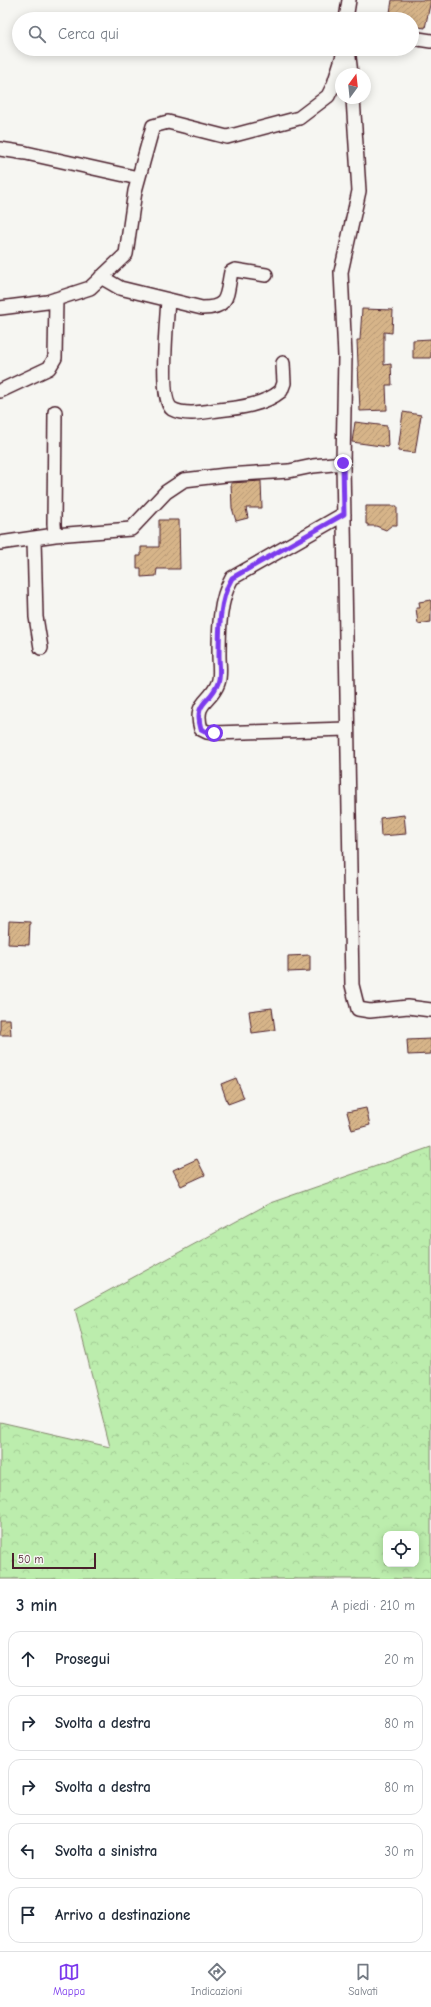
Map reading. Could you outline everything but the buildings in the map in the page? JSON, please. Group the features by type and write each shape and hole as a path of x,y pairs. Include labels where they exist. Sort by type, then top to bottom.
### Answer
{"street":[{"path":"347,12 349,0"},
{"path":"419,39 431,42"},
{"path":"0,308 47,302 90,288 126,254 138,178 153,126 168,122 227,137 299,118 328,96 343,56"},
{"path":"349,56 350,68"},
{"path":"353,104 360,191 341,272 345,356 343,463 352,985 358,1009 370,1011 408,1007 431,1010"},
{"path":"0,149 26,153 138,178"},
{"path":"101,277 120,288 202,308 214,308 220,306 224,300 231,272 235,270 266,274"},
{"path":"0,391 49,368 55,358 56,299"},
{"path":"168,300 165,376 167,403 172,408 185,412 197,412 254,404 282,391 284,383 282,363"},
{"path":"55,412 54,524 56,535"},
{"path":"0,543 56,535 131,530 166,492 184,480 226,475 289,471 313,466 343,463"},
{"path":"344,514 232,578 226,588 219,628 218,683 204,702 198,718 201,729 207,732 347,729"},
{"path":"34,539 36,617 41,648"}],"green space":[{"path":"431,1147 431,1579 0,1579 0,1422 110,1447 75,1309 270,1203"}],"route":[{"path":"214,733 201,729 198,718 204,702 218,683 219,628 226,588 232,578 344,514 343,463"}]}
